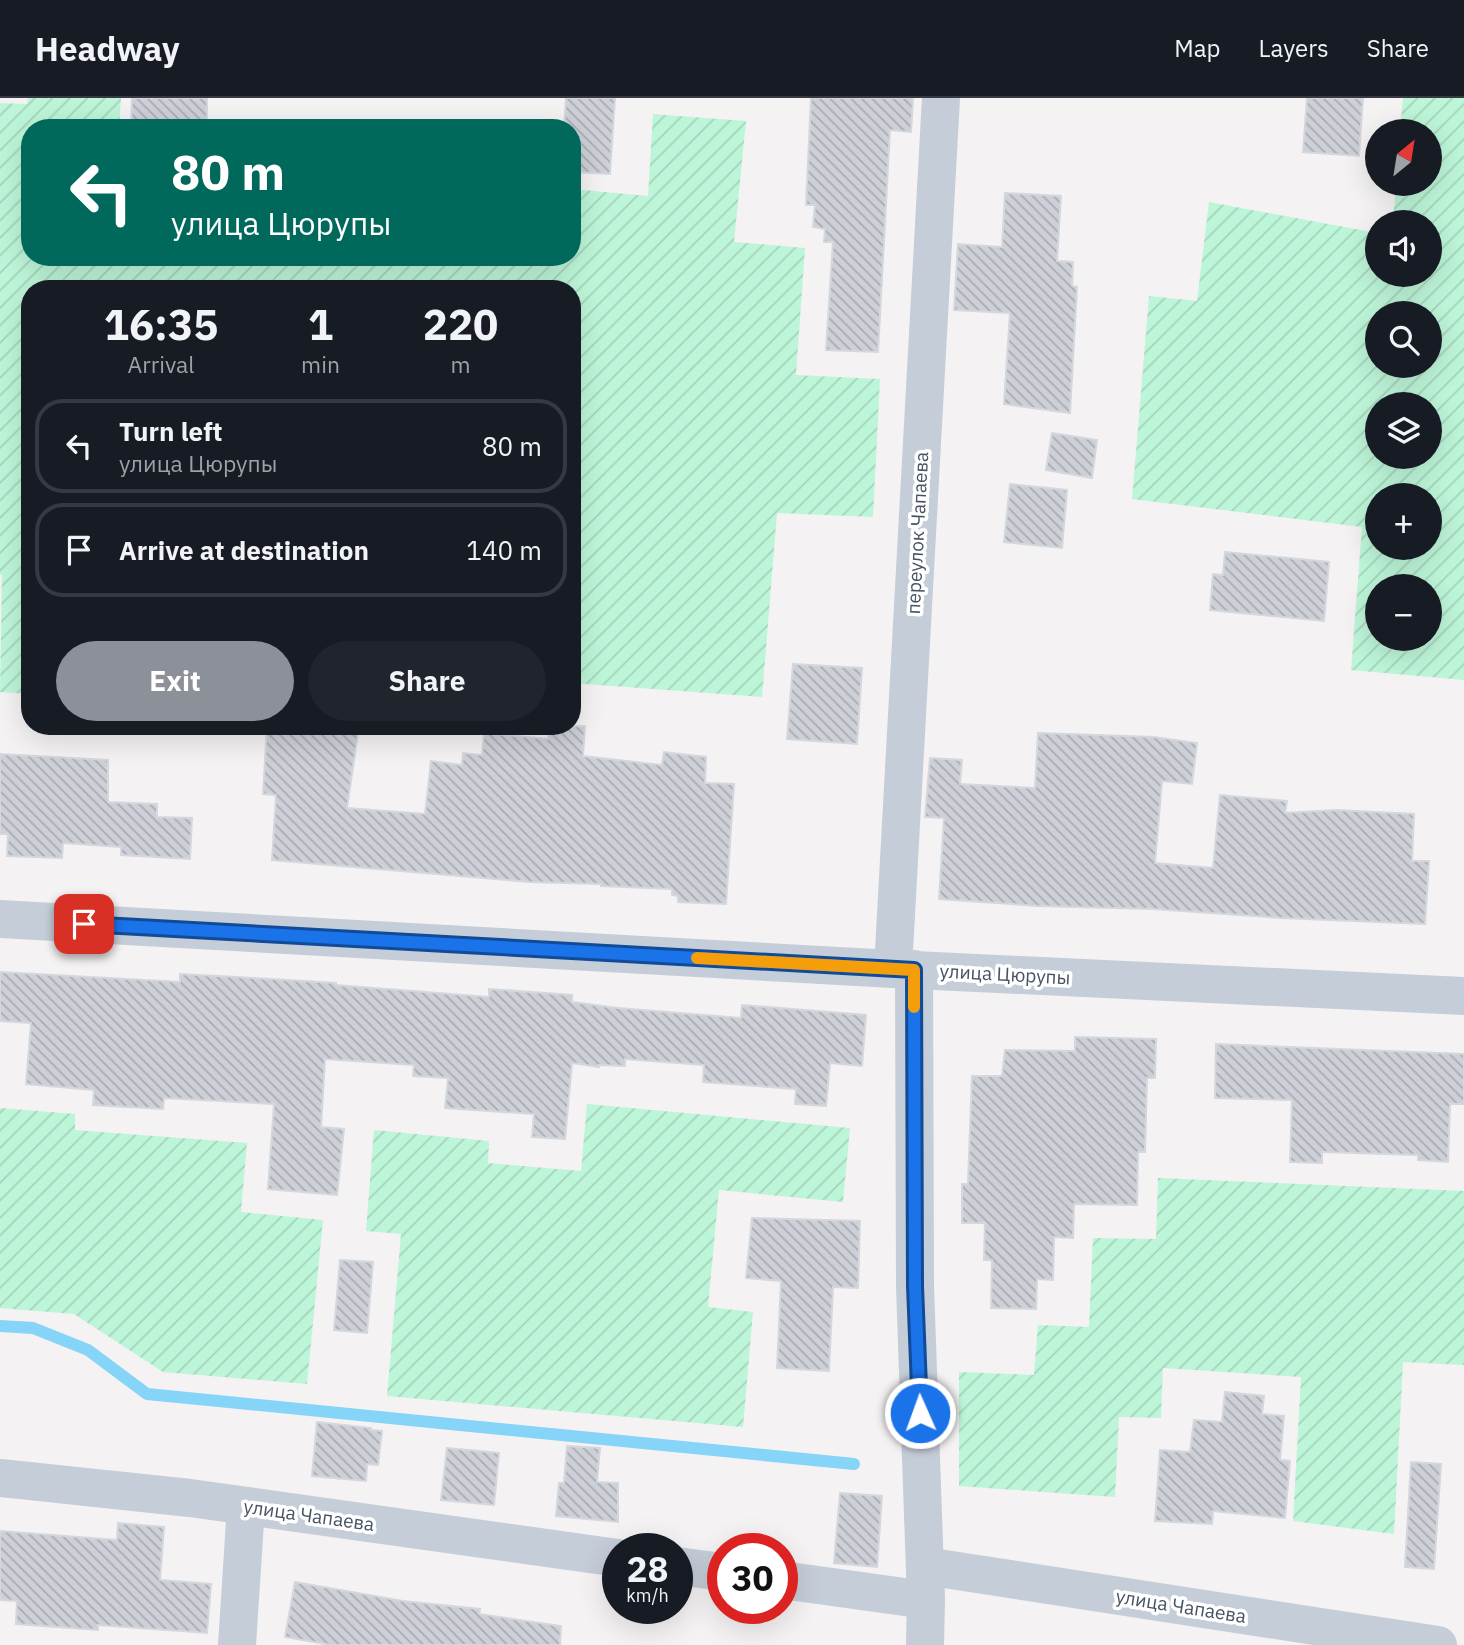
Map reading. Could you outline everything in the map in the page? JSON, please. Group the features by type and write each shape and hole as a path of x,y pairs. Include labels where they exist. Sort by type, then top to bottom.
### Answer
{"street":[{"name":"переулок Чапаева","path":"925,1645 904,969 941,98"},
{"name":"улица Цюрупы","path":"0,919 904,969 1464,996"},
{"name":"улица Чапаева","path":"0,1478 190,1498 602,1556"},
{"path":"237,1645 246,1506"},
{"name":"улица Чапаева","path":"798,1580 925,1583 1438,1645"}],"green space":[{"path":"28,98 121,98 120,119 21,119 21,266 581,266 581,190 648,196 653,114 746,121 734,242 805,248 796,375 880,379 873,517 777,513 762,697 581,684 581,280 21,280 21,693 0,692 0,103 27,104"},
{"path":"1403,98 1464,98 1464,680 1351,670 1362,527 1132,499 1149,296 1197,301 1209,202 1365,231 1365,287 1442,287 1442,210 1394,210 1395,196 1442,196 1442,119 1401,119"},
{"path":"587,1104 850,1128 843,1202 719,1190 708,1307 753,1312 743,1427 387,1396 401,1234 366,1231 374,1130 489,1141 488,1163 581,1171"},
{"path":"0,1108 75,1114 75,1130 247,1143 241,1212 323,1220 307,1384 163,1372 74,1314 0,1308"},
{"path":"1158,1178 1464,1191 1464,1365 1403,1362 1394,1534 1293,1521 1301,1377 1163,1368 1161,1418 1119,1417 1115,1497 959,1486 959,1372 1034,1375 1038,1325 1089,1327 1093,1238 1156,1239"}],"building":[{"path":"132,98 207,98 207,119 131,119"},
{"path":"566,98 615,98 610,174 581,172 581,119 565,119"},
{"path":"811,98 913,98 911,132 890,130 878,352 826,350 833,242 824,242 825,229 813,227 815,205 806,205"},
{"path":"1307,98 1363,98 1359,156 1303,152"},
{"path":"1005,193 1061,196 1057,261 1073,262 1072,286 1077,287 1070,413 1004,404 1010,313 954,310 958,244 1002,247"},
{"path":"1052,433 1097,440 1092,478 1046,470"},
{"path":"1010,484 1067,490 1062,548 1004,542"},
{"path":"1225,552 1329,562 1324,621 1210,610 1213,574 1223,575"},
{"path":"793,664 862,668 857,744 787,739"},
{"path":"581,726 585,726 583,756 662,765 664,752 706,757 705,783 734,784 726,904 678,902 678,896 672,895 672,889 530,882 272,860 276,795 263,794 266,735 358,735 347,808 425,814 431,761 462,765 463,753 482,755 484,735 548,739 548,735 581,735"},
{"path":"1038,733 1154,737 1197,743 1192,784 1162,781 1155,863 1213,868 1220,795 1287,801 1285,813 1336,810 1414,814 1412,861 1429,861 1425,924 939,899 944,818 925,817 930,758 962,760 960,784 1035,788"},
{"path":"0,754 108,760 108,802 157,804 157,817 192,818 190,859 121,855 121,847 63,843 62,858 7,856 8,834 0,834"},
{"path":"0,972 180,982 180,974 336,983 489,997 489,989 572,995 572,1002 618,1008 741,1018 742,1005 866,1015 862,1066 830,1063 826,1106 795,1104 796,1089 703,1082 704,1065 625,1059 625,1066 599,1067 572,1063 565,1139 532,1137 534,1114 445,1108 448,1078 413,1076 414,1065 325,1059 321,1127 344,1129 337,1195 268,1189 274,1104 164,1098 163,1109 93,1105 94,1090 26,1084 31,1023 0,1021"},
{"path":"1075,1037 1156,1039 1155,1078 1147,1078 1145,1152 1138,1152 1137,1205 1074,1204 1073,1238 1054,1237 1053,1280 1037,1279 1036,1309 991,1308 992,1260 984,1260 985,1223 962,1223 962,1184 968,1184 972,1076 1002,1076 1005,1050 1075,1051"},
{"path":"1216,1044 1464,1054 1464,1104 1450,1104 1448,1162 1418,1160 1418,1155 1322,1152 1322,1163 1290,1162 1292,1100 1215,1098"},
{"path":"752,1218 860,1221 858,1288 833,1287 829,1371 777,1368 781,1281 746,1278"},
{"path":"340,1260 373,1262 367,1333 334,1330"},
{"path":"1225,1392 1264,1396 1262,1414 1284,1416 1280,1460 1290,1461 1285,1518 1213,1511 1212,1524 1155,1521 1160,1450 1190,1452 1194,1420 1222,1422"},
{"path":"317,1422 382,1431 378,1465 367,1464 366,1481 312,1476"},
{"path":"567,1446 600,1448 597,1482 618,1483 618,1522 556,1516 559,1483 564,1483"},
{"path":"447,1448 499,1453 494,1505 441,1500"},
{"path":"1411,1462 1441,1464 1434,1569 1405,1567"},
{"path":"840,1493 882,1496 877,1567 834,1563"},
{"path":"118,1523 164,1527 160,1580 211,1584 207,1633 98,1625 98,1630 16,1624 17,1601 0,1600 0,1531 117,1540"},
{"path":"295,1582 403,1601 480,1609 479,1614 561,1626 560,1645 331,1645 285,1637"}],"waterway":[{"path":"0,1326 33,1328 88,1350 147,1394 854,1464"}],"slow traffic":[{"path":"697,958 914,970 914,1007"}],"route":[{"path":"84,924 914,970 915,1286 920,1413"}]}
